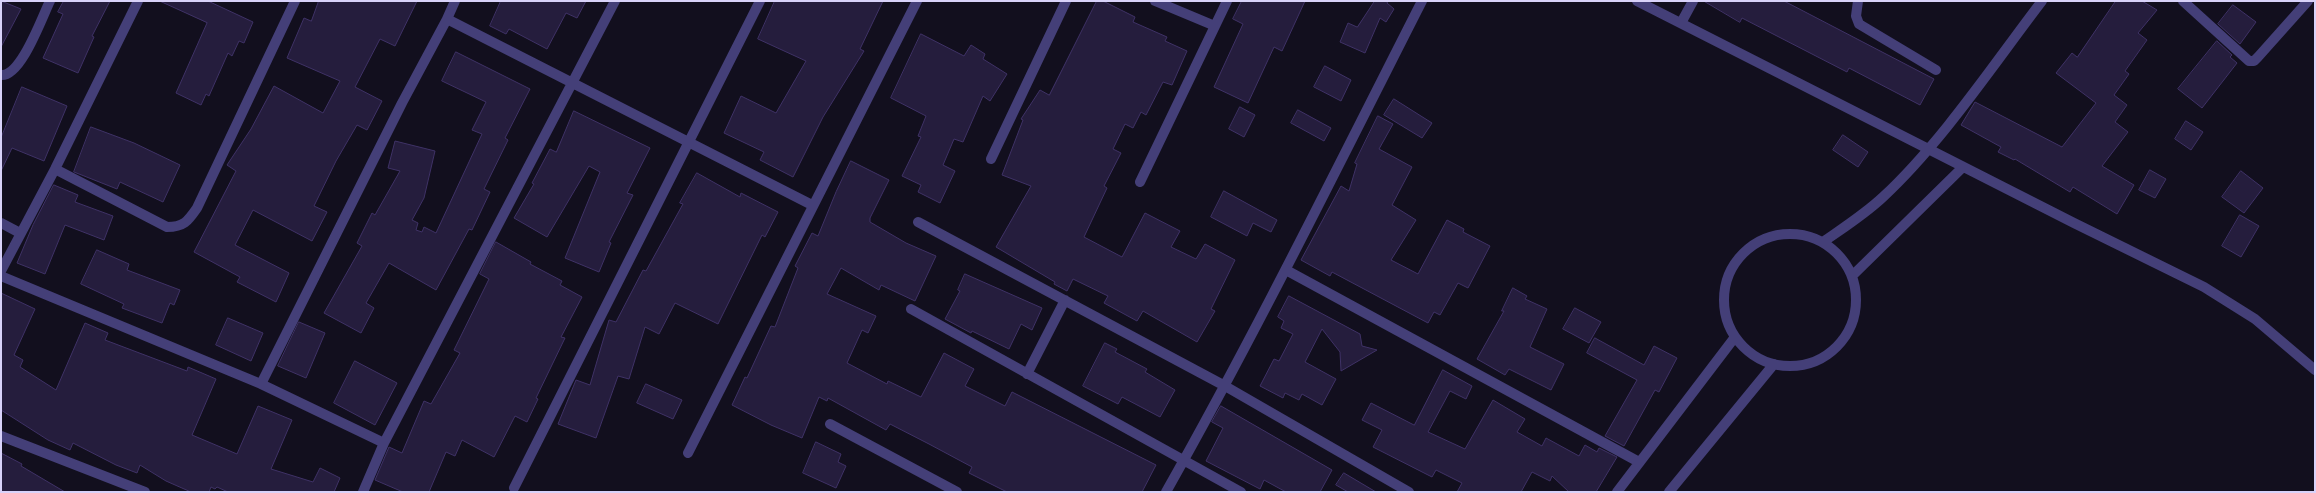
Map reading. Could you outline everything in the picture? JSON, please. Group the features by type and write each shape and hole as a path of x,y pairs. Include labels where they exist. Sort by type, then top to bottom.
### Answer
{"street":[{"path":"1,75 9,73 19,66 50,1"},
{"path":"1,271 20,232 55,169 138,1"},
{"path":"55,169 167,227 177,227 188,223 197,208 295,1"},
{"path":"261,384 398,110 447,19 455,1"},
{"path":"363,492 384,443 614,1"},
{"path":"514,488 760,1"},
{"path":"688,452 812,205 918,1"},
{"path":"991,159 1066,1"},
{"path":"1155,1 1215,26"},
{"path":"1140,182 1227,1"},
{"path":"1166,492 1225,386 1286,270 1422,1"},
{"path":"1637,1 2230,302 2279,337 2315,370"},
{"path":"1681,23 1693,1"},
{"path":"1858,1 1856,16 1860,24 1936,70"},
{"path":"1823,242 1882,198 1928,149 2042,1"},
{"path":"2186,2 2244,58 2254,60 2308,1"},
{"path":"447,19 812,205"},
{"path":"1852,276 1963,167"},
{"path":"918,222 1225,386 1409,492"},
{"path":"1,223 20,232"},
{"path":"1785,234 1804,235 1823,242 1840,256 1852,276 1856,296 1854,317 1846,336 1833,351 1815,362 1795,366 1774,364 1759,358 1746,349 1735,337 1726,319 1724,299 1727,280 1735,262 1748,248 1766,238 1785,234"},
{"path":"1286,270 1639,462"},
{"path":"1,276 261,384 384,443"},
{"path":"1027,374 1065,300"},
{"path":"911,309 1241,492"},
{"path":"1617,492 1735,337"},
{"path":"1669,492 1774,364"},
{"path":"830,424 957,492"},
{"path":"1,436 145,492"}],"building":[{"path":"1,1 21,9 1,47"},
{"path":"64,1 110,1 92,36 94,37 78,73 43,58 63,14 58,12"},
{"path":"160,1 208,1 253,22 244,43 239,41 232,56 228,53 209,96 206,94 201,105 176,93 207,23"},
{"path":"319,1 417,1 395,46 380,39 355,87 382,101 367,130 357,125 336,161 314,206 327,212 312,241 253,210 235,245 289,273 276,302 237,282 240,277 194,252 236,171 227,165 251,129 274,86 323,113 340,81 287,58 304,18 311,21"},
{"path":"501,1 586,1 577,18 566,13 547,49 509,29 506,34 490,26"},
{"path":"775,1 883,1 860,49 864,51 823,117 793,177 760,160 764,152 724,133 741,96 776,113 806,61 758,39"},
{"path":"1097,1 1103,1 1135,17 1133,22 1167,37 1165,41 1187,51 1172,85 1163,82 1146,115 1141,112 1133,128 1125,124 1113,149 1121,153 1104,186 1107,188 1084,237 1122,257 1145,213 1180,231 1171,247 1196,259 1205,244 1235,260 1211,309 1215,311 1197,342 1143,311 1137,321 1104,303 1108,296 1073,279 1067,291 1054,284 1055,282 996,247 1031,186 1002,175 1023,120 1021,119 1040,90 1049,95"},
{"path":"1242,1 1305,1 1282,51 1274,47 1248,103 1214,87 1243,24 1233,19"},
{"path":"1375,1 1388,1 1387,3 1394,9 1386,22 1380,18 1365,53 1340,42 1348,23 1357,27"},
{"path":"1704,1 1784,1 1934,79 1920,105 1849,68 1847,72 1742,18 1740,22"},
{"path":"2116,1 2142,1 2157,10 2138,33 2147,40 2125,71 2129,74 2114,95 2127,105 2115,122 2128,132 2102,166 2134,185 2117,214 2073,187 2070,192 2015,159 2014,160 1998,152 2001,147 1961,125 1975,102 2062,147 2096,103 2056,73 2072,53 2077,57"},
{"path":"2233,5 2256,22 2240,44 2218,24"},
{"path":"921,34 964,56 971,45 985,54 983,59 1007,74 990,101 983,96 963,142 954,139 943,165 955,171 940,203 918,192 921,185 902,176 921,137 918,136 926,116 891,98"},
{"path":"2217,41 2232,55 2230,57 2237,63 2202,108 2178,89"},
{"path":"456,52 530,89 505,138 508,140 484,189 490,192 472,230 469,229 436,290 389,263 366,303 374,308 361,333 324,313 362,246 357,243 372,213 375,215 400,171 388,168 395,141 435,151 424,198 412,220 418,223 416,230 422,232 424,227 436,233 482,134 472,130 486,102 442,81"},
{"path":"1325,66 1351,80 1341,101 1314,87"},
{"path":"22,87 67,106 44,161 12,148 1,171 1,138"},
{"path":"1394,99 1432,123 1422,138 1384,115"},
{"path":"1240,107 1255,115 1244,137 1229,129"},
{"path":"1298,110 1331,128 1324,141 1291,123"},
{"path":"574,111 650,148 627,193 633,195 609,242 611,243 599,272 565,258 600,172 589,166 547,237 514,218 534,184 532,183 550,149 556,152"},
{"path":"1378,116 1393,124 1379,149 1412,167 1392,205 1416,220 1391,260 1418,274 1447,220 1464,229 1463,232 1490,246 1468,288 1458,283 1440,315 1434,312 1428,323 1332,272 1330,276 1301,260 1341,186 1349,191 1357,164 1355,163"},
{"path":"2186,121 2203,132 2191,150 2175,139"},
{"path":"91,127 134,143 180,165 163,202 120,182 117,189 74,172"},
{"path":"1843,135 1868,152 1858,167 1833,150"},
{"path":"851,161 889,180 870,218 870,222 906,243 936,256 915,301 881,285 879,290 841,268 827,294 876,316 868,333 862,330 847,363 887,384 888,381 921,397 944,353 974,369 965,386 1005,406 1012,392 1156,465 1142,492 1007,492 969,473 972,467 929,444 890,424 886,430 828,398 827,401 819,397 802,438 771,425 732,405 745,377 747,378 771,326 775,327 798,268 795,266 812,233 818,236 836,192"},
{"path":"2150,170 2166,179 2155,198 2139,190"},
{"path":"2241,171 2263,188 2244,213 2222,197"},
{"path":"697,173 740,197 741,193 778,212 765,237 762,235 718,324 675,303 659,334 645,327 629,379 618,376 596,438 558,424 576,380 590,385 609,320 616,322 643,270 646,271 683,204 680,203"},
{"path":"54,185 78,195 75,202 113,216 104,240 65,225 45,274 17,263 33,225"},
{"path":"1224,191 1277,220 1271,232 1253,223 1247,236 1211,217"},
{"path":"2240,215 2259,226 2241,257 2222,246"},
{"path":"496,242 531,262 530,264 562,281 560,285 582,297 561,337 565,338 536,398 538,399 527,422 515,416 494,457 462,440 455,456 446,452 429,492 403,492 375,480 389,447 402,453 424,401 431,404 460,353 454,350 489,279 480,274"},
{"path":"97,250 129,264 127,270 180,290 174,305 170,303 162,323 122,308 124,304 81,284"},
{"path":"965,274 1042,308 1032,330 1021,324 1009,349 972,331 971,333 945,319 960,291 958,290"},
{"path":"1513,288 1527,296 1525,299 1547,309 1530,347 1564,364 1551,390 1509,369 1505,375 1477,359 1504,311 1502,311"},
{"path":"1,293 35,309 14,355 23,360 20,367 56,390 85,323 108,333 105,340 187,371 188,367 216,379 192,435 237,454 258,406 292,420 271,469 313,482 320,468 340,478 334,492 228,492 217,487 215,489 211,487 209,492 191,492 166,481 140,465 137,473 116,465 73,443 70,450 48,440 1,410"},
{"path":"1289,296 1360,334 1362,346 1377,350 1341,371 1340,352 1322,329 1305,362 1336,379 1322,405 1302,394 1299,400 1285,393 1283,398 1260,386 1274,359 1279,361 1293,334 1281,328 1284,321 1278,317"},
{"path":"1575,308 1601,322 1589,343 1563,329"},
{"path":"228,318 263,333 251,361 216,345"},
{"path":"299,322 325,333 306,378 278,366"},
{"path":"1595,338 1644,365 1654,346 1677,358 1659,392 1655,390 1624,446 1605,436 1637,380 1587,353"},
{"path":"1105,343 1117,349 1115,352 1147,369 1145,372 1175,390 1160,417 1122,397 1118,404 1083,386"},
{"path":"355,361 397,383 375,425 334,403"},
{"path":"1443,370 1472,386 1466,399 1450,391 1428,432 1465,449 1493,400 1525,419 1517,432 1542,446 1546,438 1579,456 1585,445 1597,452 1599,448 1617,457 1596,492 1569,492 1552,476 1550,481 1532,472 1521,492 1457,492 1462,483 1436,470 1432,477 1373,447 1382,430 1362,420 1371,403 1414,425"},
{"path":"646,384 682,400 673,419 637,403"},
{"path":"1221,406 1332,470 1320,492 1286,492 1264,480 1260,489 1206,461 1223,428 1212,422"},
{"path":"816,442 841,454 838,462 846,466 836,488 803,473"},
{"path":"1,453 22,464 21,466 65,492 1,492"},
{"path":"1344,473 1376,492 1348,492 1336,485"}]}
